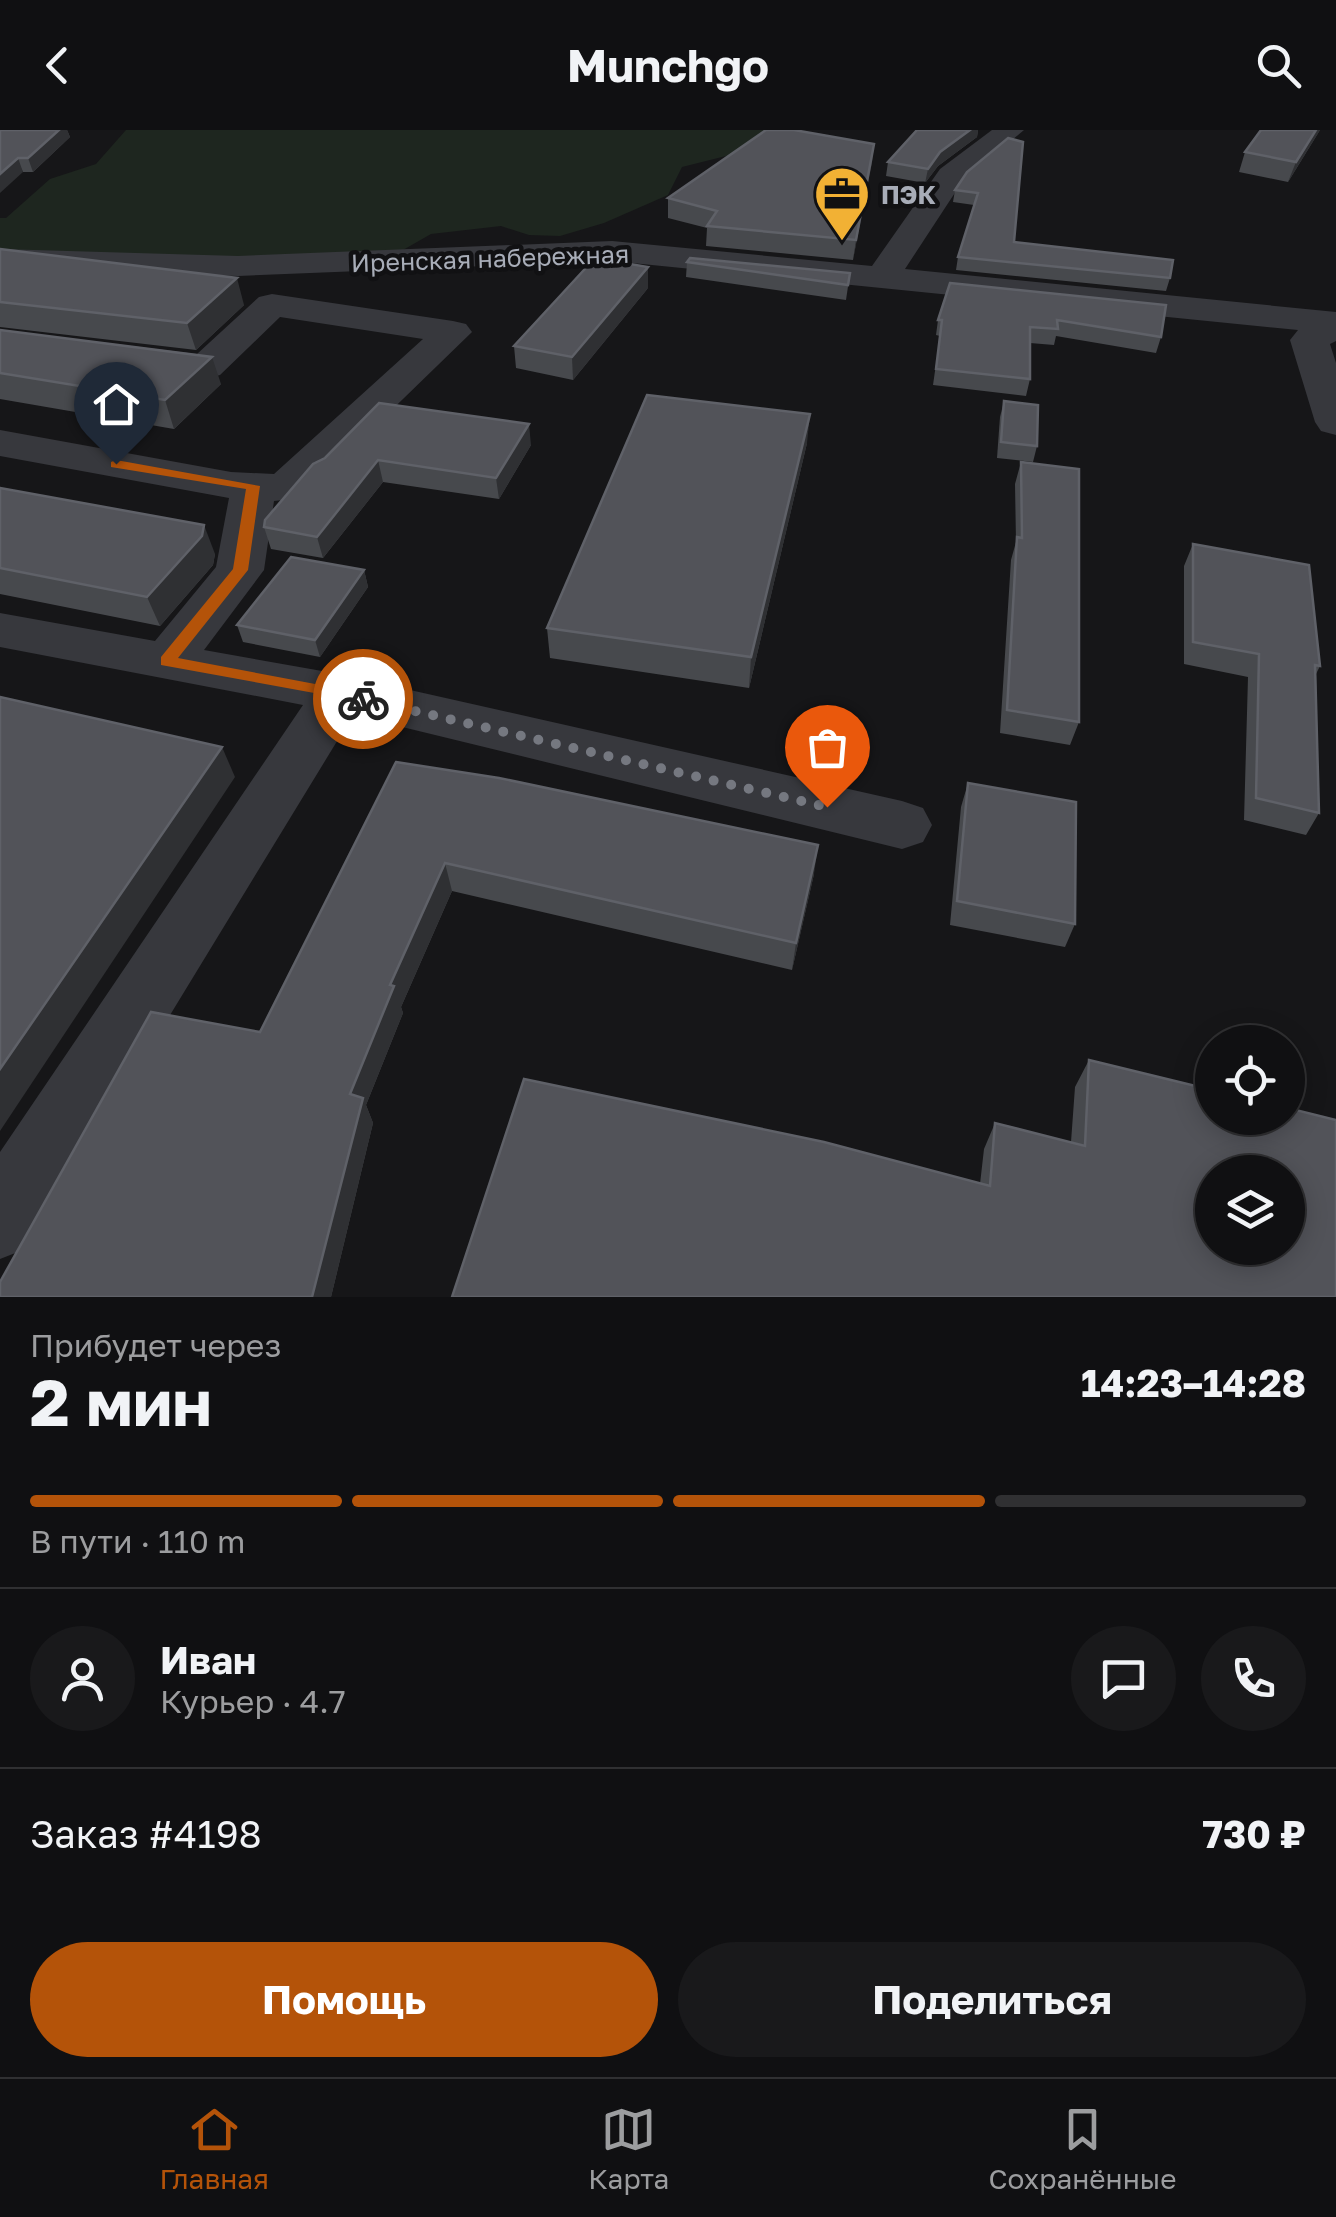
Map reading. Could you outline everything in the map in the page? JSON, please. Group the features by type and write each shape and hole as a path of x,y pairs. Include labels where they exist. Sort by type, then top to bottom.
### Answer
{"street":[{"path":"883,276 952,176 1010,130"},
{"name":"Иренская набережная","path":"0,259 238,266 612,251 1336,325"},
{"path":"0,340 206,367 272,304 453,332 285,488 0,444"},
{"path":"1336,325 1308,340 1336,422"},
{"path":"167,661 240,570 254,486"},
{"path":"0,630 339,694 902,824"},
{"path":"0,1220 339,694"}],"shaded area":[{"path":"126,130 776,130 742,152 682,167 668,195 604,223 560,236 529,235 501,226 431,234 403,250 279,258 0,256 0,218 6,218 50,179 96,164"}],"building":[{"path":"0,130 59,130 28,158 18,158 0,174"},
{"path":"766,130 794,130 874,144 856,240 707,226 717,211 668,198"},
{"path":"917,130 970,130 940,152 928,169 888,162"},
{"path":"1261,130 1316,130 1296,162 1245,152"},
{"path":"1008,138 1023,142 1014,242 1173,260 1170,278 958,257 978,193 955,190 967,172"},
{"path":"0,249 237,278 187,323 0,302"},
{"path":"595,258 648,267 572,357 514,346"},
{"path":"690,258 850,273 848,285 687,262"},
{"path":"950,283 1166,305 1161,337 1057,320 1058,329 1030,327 1030,379 936,369 942,320 938,320"},
{"path":"0,330 212,357 165,400 0,373"},
{"path":"647,395 810,414 751,657 547,628"},
{"path":"1004,401 1038,405 1037,446 1001,442"},
{"path":"379,403 529,424 496,478 378,460 317,537 264,527 265,520 313,464 325,458"},
{"path":"1021,462 1079,469 1079,722 1007,710 1017,537 1022,538"},
{"path":"0,488 204,525 202,536 147,597 0,568"},
{"path":"1193,544 1309,565 1320,666 1315,665 1319,813 1256,798 1259,654 1193,642"},
{"path":"291,557 364,570 315,640 237,625"},
{"path":"0,697 222,747 0,1069"},
{"path":"396,762 499,778 818,845 796,943 445,863 390,985 394,986 350,1094 363,1098 312,1297 0,1297 0,1282 151,1012 260,1032"},
{"path":"968,783 1076,802 1075,924 957,901"},
{"path":"1089,1060 1195,1086 1195,1135 1305,1135 1305,1112 1336,1120 1336,1297 452,1297 524,1079 824,1142 990,1186 995,1123 1085,1146"}],"way so far":[{"path":"363,699 827,807"}],"place":[{"name":"ПЭК","path":"842,243"}],"route":[{"path":"116,464 254,486 240,570 167,661 363,699"}]}
